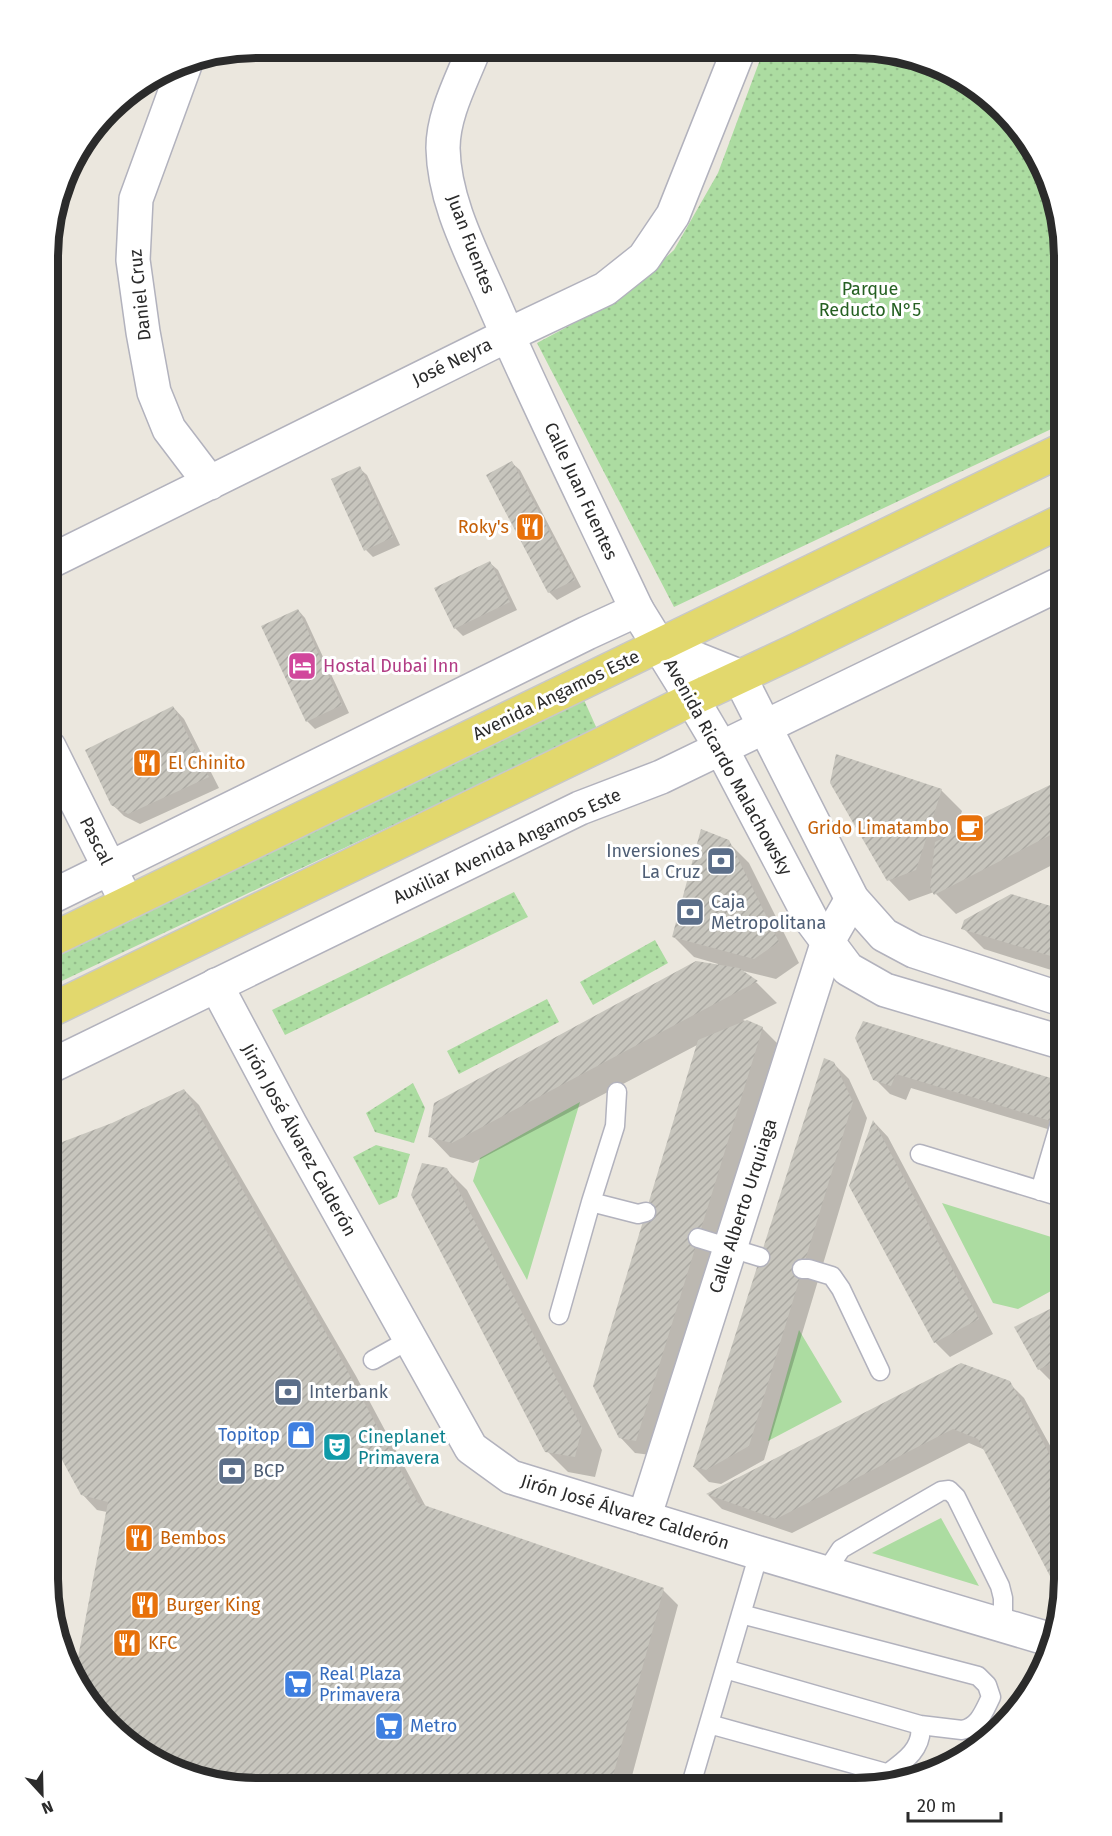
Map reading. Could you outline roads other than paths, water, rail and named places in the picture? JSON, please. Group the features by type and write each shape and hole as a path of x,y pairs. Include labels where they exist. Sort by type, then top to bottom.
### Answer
{"main road":[{"name":"Avenida Angamos Este","path":"58,937 1054,454"},
{"path":"58,1007 1054,525"}],"street":[{"name":"José Neyra","path":"58,558 507,335 605,290 644,258 674,215 736,58"},
{"name":"Juan Fuentes","path":"470,59 446,125 443,146 445,166 457,216 507,335"},
{"name":"Daniel Cruz","path":"182,74 136,199 134,261 143,332 154,392 169,429 210,483"},
{"name":"Calle Juan Fuentes","path":"507,335 637,610 659,644"},
{"name":"Auxiliar Avenida Angamos Este","path":"58,1063 580,808 661,777 764,726 866,680 1054,587"},
{"path":"58,894 637,610"},
{"name":"Avenida Ricardo Malachowsky","path":"659,644 739,676"},
{"name":"Avenida Ricardo Malachowsky","path":"659,644 721,748 812,921 848,969 885,990 1053,1040"},
{"path":"739,676 852,899 884,935 914,951 1053,997"},
{"name":"Pascal","path":"58,765 127,903"},
{"name":"Calle Alberto Urquiaga","path":"644,1518 746,1247 828,941 852,899"},
{"name":"Jirón José Álvarez Calderón","path":"216,985 275,1097 471,1448 511,1477 1044,1638"}],"lane":[{"path":"559,1315 615,1126 617,1092"},
{"path":"1040,1191 1053,1146"},
{"path":"920,1154 1053,1195"},
{"path":"591,1202 642,1216"},
{"path":"700,1233 746,1247"},
{"path":"806,1266 832,1276 880,1371"},
{"path":"373,1360 409,1340"},
{"path":"825,1573 841,1549 941,1491 949,1490 956,1497 1000,1586 1003,1598 1003,1626"},
{"path":"693,1778 759,1553"},
{"path":"725,1669 920,1725 962,1730 969,1729 980,1719 991,1697 987,1685 978,1676 741,1614"},
{"path":"709,1724 872,1776"},
{"path":"885,1775 914,1753 920,1739 920,1725"}],"place":[{"name":"Roky's","path":"530,527"},
{"name":"Hostal Dubai Inn","path":"302,666"},
{"name":"El Chinito","path":"147,763"},
{"name":"Grido Limatambo","path":"970,828"},
{"name":"Inversiones La Cruz","path":"721,861"},
{"name":"Caja Metropolitana","path":"690,912"},
{"name":"Interbank","path":"288,1392"},
{"name":"Topitop","path":"301,1435"},
{"name":"Cineplanet Primavera","path":"337,1447"},
{"name":"BCP","path":"232,1471"},
{"name":"Bembos","path":"139,1538"},
{"name":"Burger King","path":"145,1605"},
{"name":"KFC","path":"127,1643"},
{"name":"Real Plaza Primavera","path":"298,1684"},
{"name":"Metro","path":"389,1726"}],"park label":[{"name":"Parque Reducto N°5","path":"870,299"}]}
